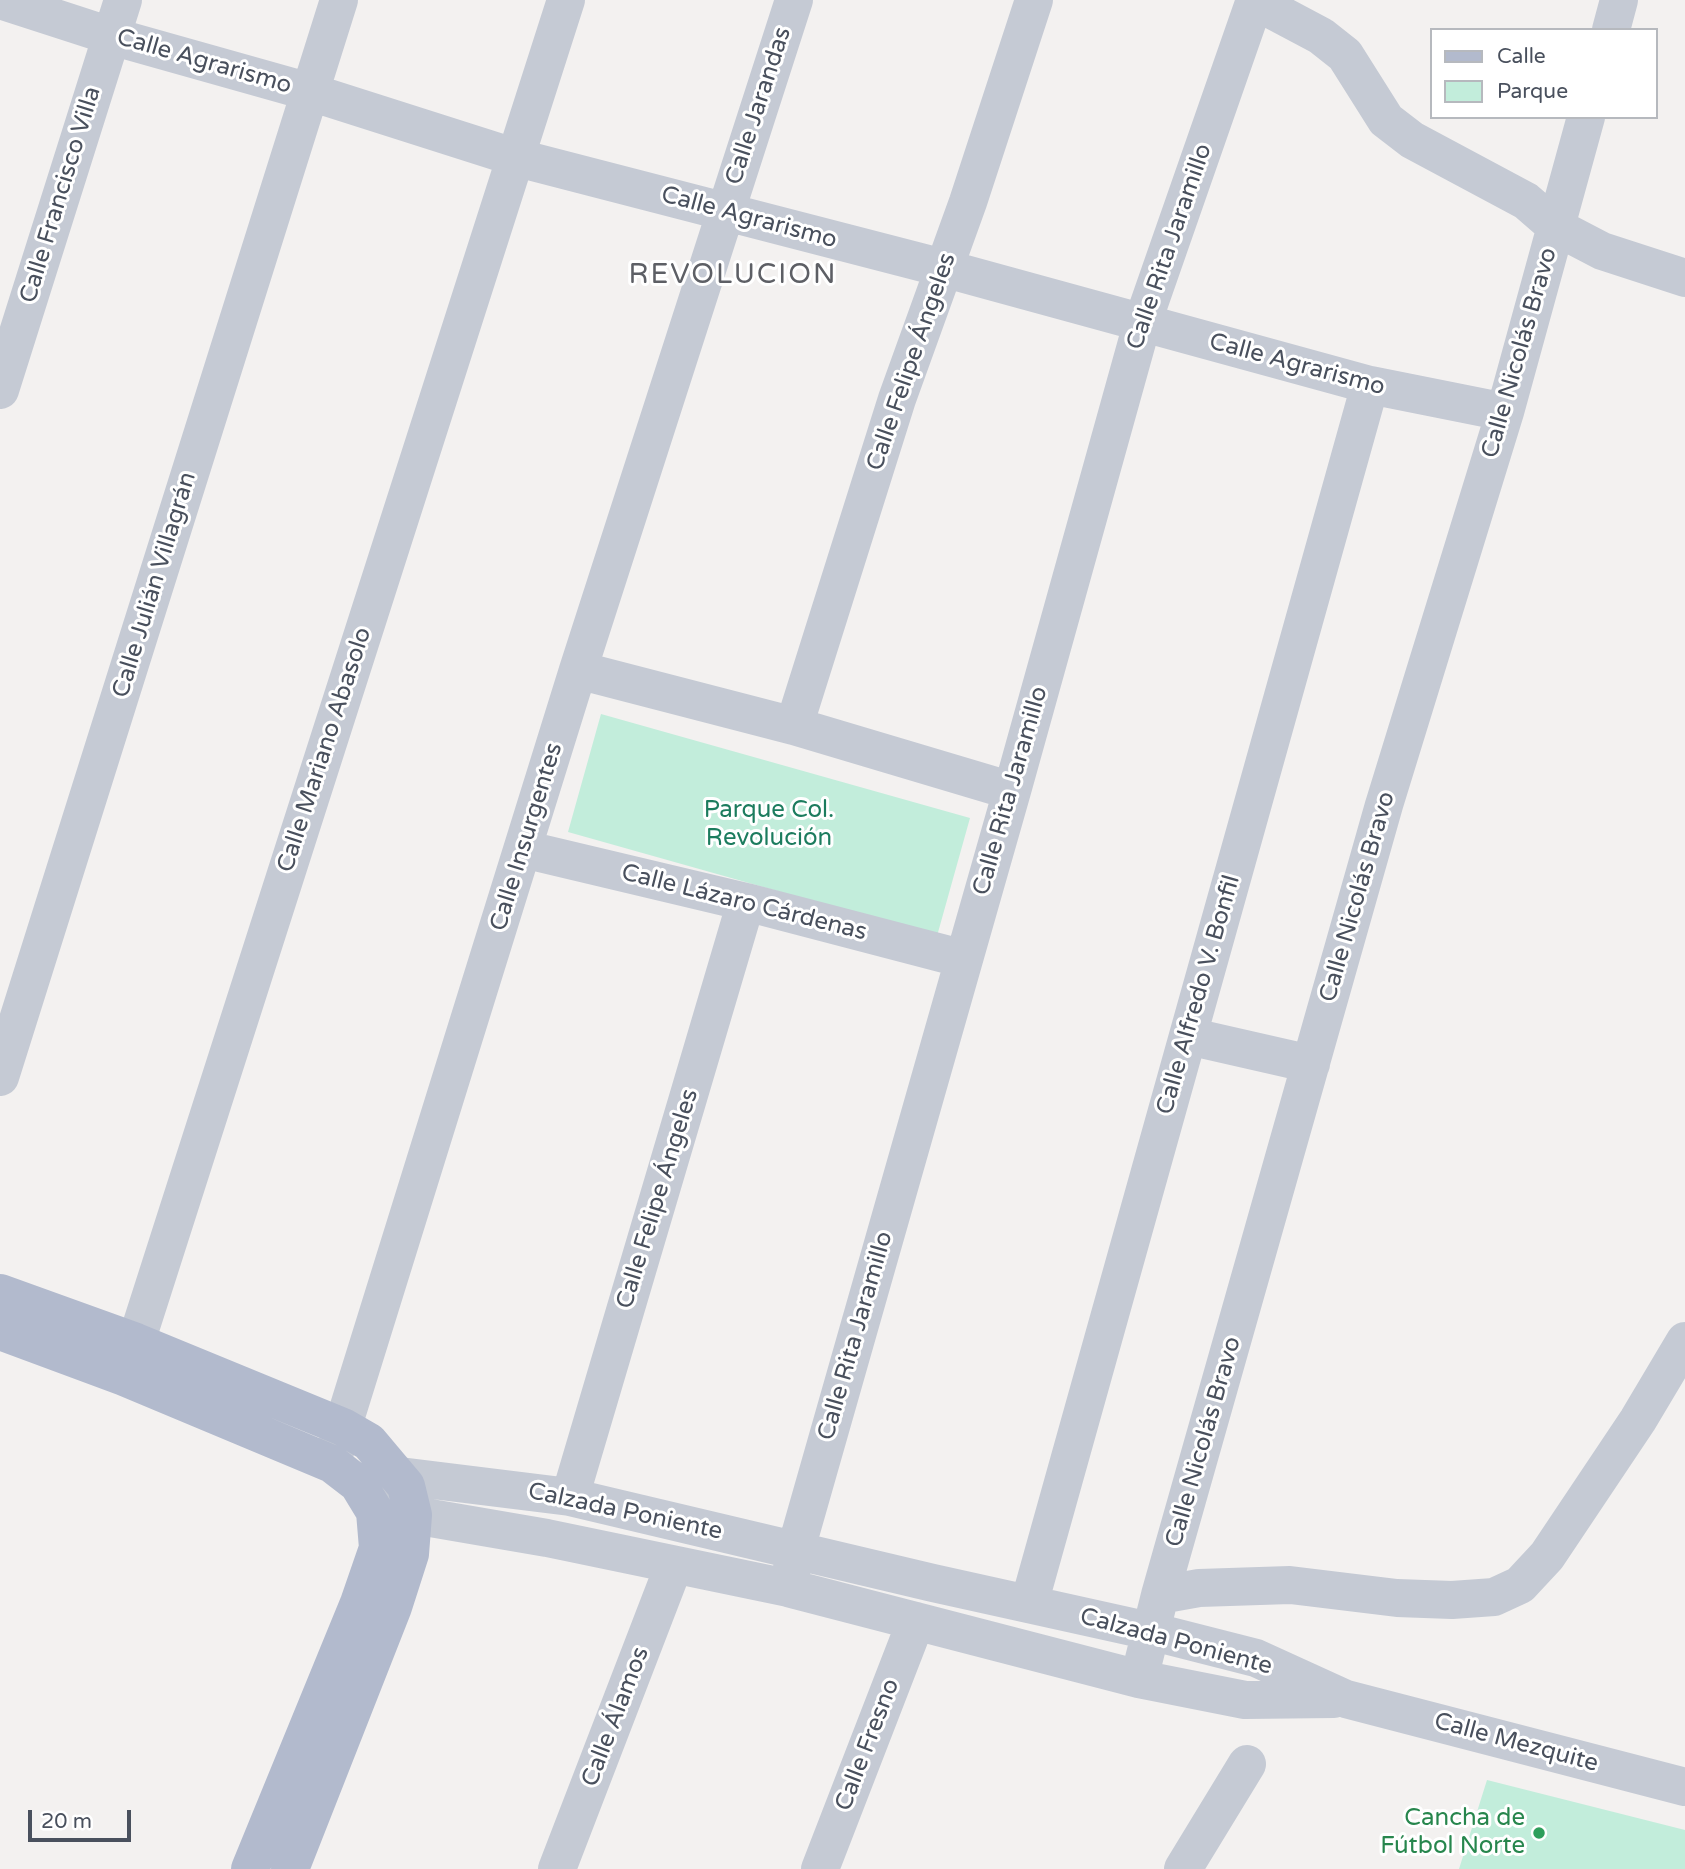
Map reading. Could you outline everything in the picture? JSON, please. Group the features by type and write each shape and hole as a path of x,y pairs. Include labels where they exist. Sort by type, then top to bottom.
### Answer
{"main road":[{"path":"0,1293 136,1342 343,1427 369,1441 406,1486 413,1515 410,1554 393,1607 290,1869"},
{"path":"0,1331 124,1377 332,1464 358,1484 373,1508 378,1548 359,1603 250,1869"}],"street":[{"name":"Calle Francisco Villa","path":"0,390 123,0"},
{"name":"Calle Julián Villagrán","path":"0,1077 339,0"},
{"name":"Calle Mariano Abasolo","path":"136,1342 566,0"},
{"name":"Calle Jarandas","path":"724,211 794,0"},
{"name":"Calle Felipe Ángeles","path":"794,726 897,399 968,202 1034,0"},
{"path":"1612,28 1619,0"},
{"name":"Calle Agrarismo","path":"0,1 111,36 310,92 514,157 943,268 1370,385 1505,412"},
{"path":"1255,1 1321,36 1345,55 1386,120 1412,140 1526,201 1556,227 1602,251 1685,278"},
{"name":"Calle Rita Jaramillo","path":"788,1588 796,1549 1142,324 1255,1"},
{"name":"Calle Nicolás Bravo","path":"1139,1679 1160,1595 1384,805 1505,412 1585,119"},
{"name":"Calle Insurgentes","path":"332,1464 578,670 724,211"},
{"name":"Calle Alfredo V. Bonfil","path":"1029,1604 1370,385"},
{"path":"578,670 794,726 1012,791"},
{"name":"Calle Lázaro Cárdenas","path":"523,849 746,902 964,959"},
{"name":"Calle Felipe Ángeles","path":"570,1497 746,902"},
{"path":"1188,1036 1311,1064"},
{"path":"1160,1595 1199,1588 1290,1585 1397,1598 1452,1600 1494,1597 1520,1585 1547,1556 1638,1420 1685,1341"},
{"path":"373,1508 400,1476"},
{"name":"Calzada Poniente","path":"400,1476 570,1497 1150,1631 1255,1658 1346,1699"},
{"name":"Calzada Poniente","path":"373,1508 547,1538 788,1588 1139,1679 1245,1700 1346,1699"},
{"name":"Calle Álamos","path":"557,1869 674,1565"},
{"name":"Calle Fresno","path":"820,1869 916,1620"},
{"name":"Calle Mezquite","path":"1346,1699 1685,1787"},
{"path":"1183,1869 1247,1764"}],"green space":[{"name":"Parque Col. Revolución","path":"601,714 970,818 937,936 568,832"},
{"path":"1487,1780 1685,1830 1685,1869 1459,1869"}],"place":[{"name":"Cancha de Fútbol Norte","path":"1539,1833"}],"district":[{"name":"REVOLUCION","path":"733,276"}]}
